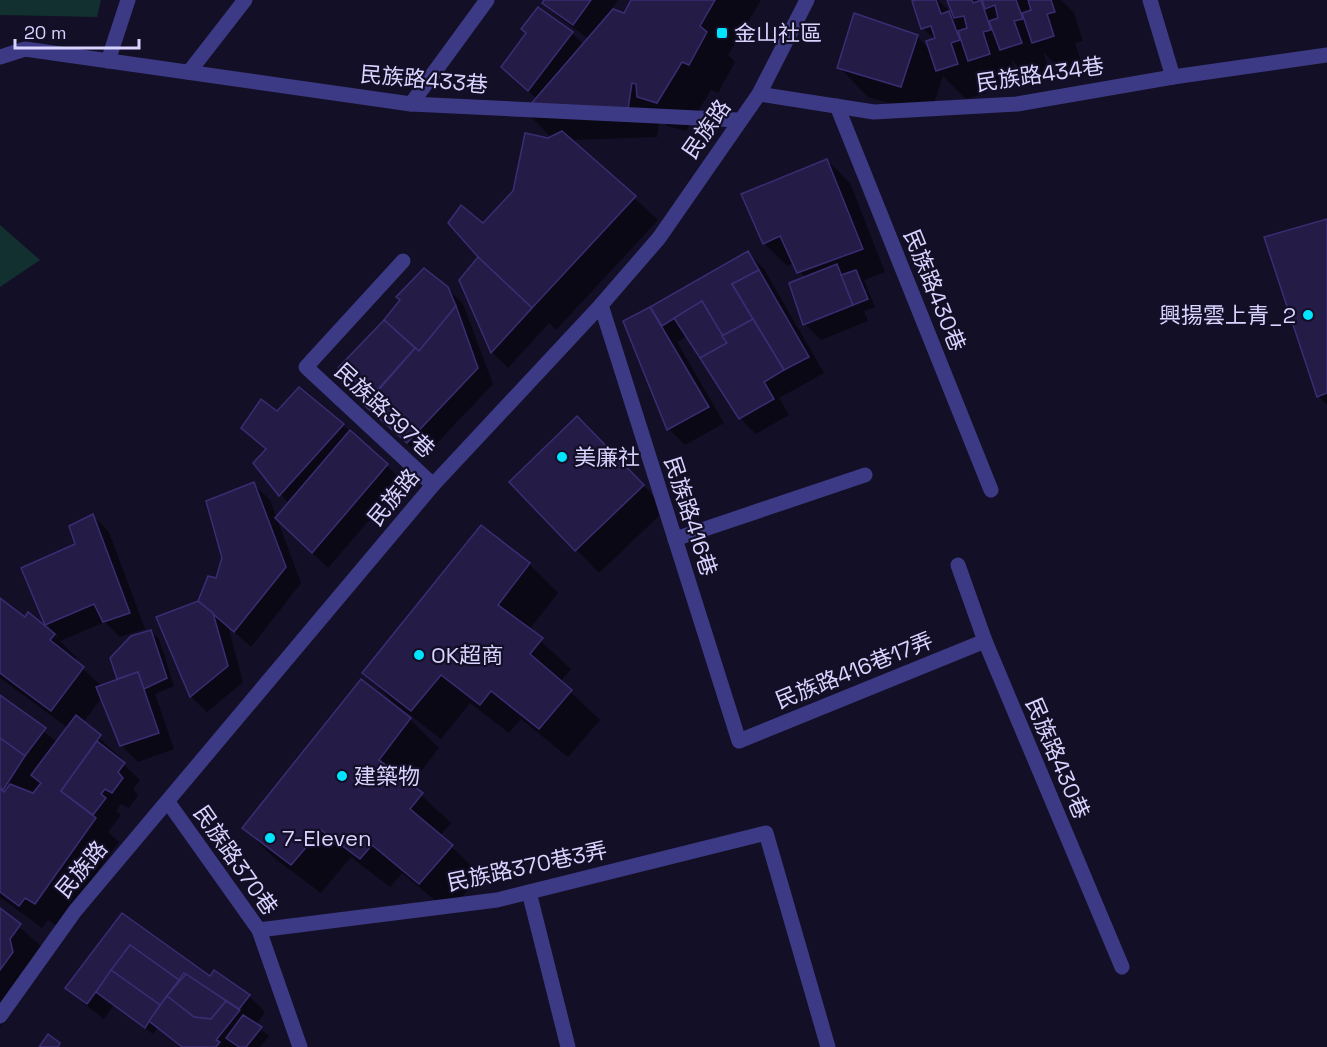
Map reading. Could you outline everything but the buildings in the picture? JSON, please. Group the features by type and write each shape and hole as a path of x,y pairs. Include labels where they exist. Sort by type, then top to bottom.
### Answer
{"street":[{"path":"108,61 128,0"},
{"path":"189,72 245,0"},
{"path":"411,104 487,0"},
{"name":"民族路","path":"0,1016 75,911 433,485 601,305 659,238 738,120 759,94 807,0"},
{"path":"1150,0 1173,77"},
{"name":"民族路433巷","path":"0,57 25,49 411,104 738,120"},
{"name":"民族路434巷","path":"759,94 874,112 1017,104 1173,77 1327,55"},
{"name":"民族路430巷","path":"837,106 991,490"},
{"name":"民族路397巷","path":"404,261 306,367 433,485"},
{"name":"民族路416巷","path":"601,305 739,741"},
{"path":"675,539 865,475"},
{"name":"民族路430巷","path":"958,565 985,641 1122,967"},
{"name":"民族路416巷17弄","path":"739,741 985,641"},
{"name":"民族路370巷","path":"168,801 259,930 300,1047"},
{"name":"民族路370巷3弄","path":"259,930 497,900 766,833 828,1047"},
{"path":"529,892 568,1047"}],"green space":[{"path":"0,0 101,0 97,17 0,15"},
{"path":"0,225 40,260 0,287"}],"place":[{"name":"金山社區","path":"722,33"},
{"name":"興揚雲上青_2","path":"1308,315"},
{"name":"美廉社","path":"562,457"},
{"name":"OK超商","path":"419,655"},
{"name":"建築物","path":"342,776"},
{"name":"7-Eleven","path":"270,838"}]}
